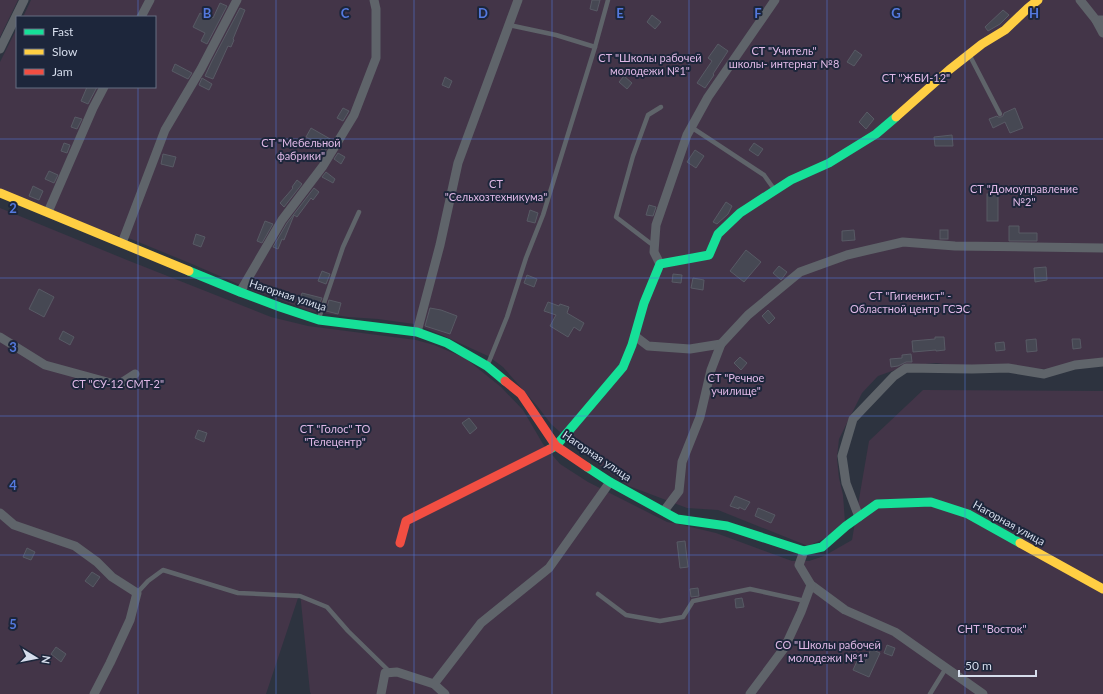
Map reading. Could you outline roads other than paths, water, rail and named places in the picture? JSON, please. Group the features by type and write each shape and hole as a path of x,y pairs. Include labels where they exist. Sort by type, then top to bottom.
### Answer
{"street":[{"path":"0,48 24,0"},
{"path":"142,16 150,0"},
{"path":"122,243 165,130 201,69 237,0"},
{"path":"240,292 282,220 323,166 354,115 376,58 376,9 374,0"},
{"path":"417,332 440,245 458,163 518,0"},
{"path":"400,543 406,521 556,446 623,367 635,336 644,303 660,264 654,252 656,226 687,135 708,97 775,0"},
{"path":"660,264 709,256 718,234 740,213 791,180 829,163 876,134 949,70 982,44 1005,30 1038,0"},
{"path":"1080,0 1100,20 1103,33"},
{"path":"48,212 93,108 103,88"},
{"name":"Нагорная улица","path":"0,193 240,292 319,320 417,332 447,343 487,366 521,394 556,446 610,482 678,519 727,526 804,551 822,547 846,526 877,504 931,502 968,514 1103,589"},
{"path":"664,511 678,491 682,462 700,416 711,370 721,344 748,316 800,272 847,255 903,242 955,246 1103,248"},
{"path":"635,336 648,346 690,349 721,344"},
{"path":"0,337 45,365 118,386 135,374"},
{"path":"859,517 846,483 842,456 853,419 894,376 906,368 1008,368 1044,374 1075,365 1103,362"},
{"path":"434,684 481,623 549,568 610,482"},
{"path":"0,513 14,525 75,546 97,562 112,577 137,593 130,620 94,694"},
{"path":"804,551 799,565 811,585 845,610 895,632 983,694"},
{"path":"750,694 785,647 801,612 811,585"},
{"path":"381,694 385,673 397,672 434,684 445,694"}],"lane":[{"path":"487,366 508,317 526,258 543,215 608,0"},
{"path":"509,26 556,35 595,47"},
{"path":"969,54 1000,114"},
{"path":"654,246 616,216 633,156 648,115 661,107"},
{"path":"691,127 764,176 774,191"},
{"path":"319,320 343,248 358,212"},
{"path":"137,593 148,581 164,570 238,593 300,596 327,607 348,631 390,672"},
{"path":"598,594 626,615 660,621 683,617 693,601 750,589 805,601"},
{"path":"930,694 946,668"}],"park label":[{"name":"СТ \"Учитель\" школы- интернат №8","path":"784,57"},
{"name":"СТ \"Школы рабочей молодежи №1\"","path":"650,64"},
{"name":"СТ \"ЖБИ-12\"","path":"916,78"},
{"name":"СТ \"Мебельной фабрики\"","path":"301,149"},
{"name":"СТ \"Сельхозтехникума\"","path":"496,190"},
{"name":"СТ \"Домоуправление №2\"","path":"1024,195"},
{"name":"СТ \"Гигиенист\" - Областной центр ГСЭС","path":"910,302"},
{"name":"СТ \"СУ-12 СМТ-2\"","path":"118,384"},
{"name":"СТ \"Речное училище\"","path":"736,384"},
{"name":"СТ \"Голос\" ТО \"Телецентр\"","path":"335,435"},
{"name":"СНТ \"Восток\"","path":"992,629"},
{"name":"СО \"Школы рабочей молодежи №1\"","path":"828,651"}]}
